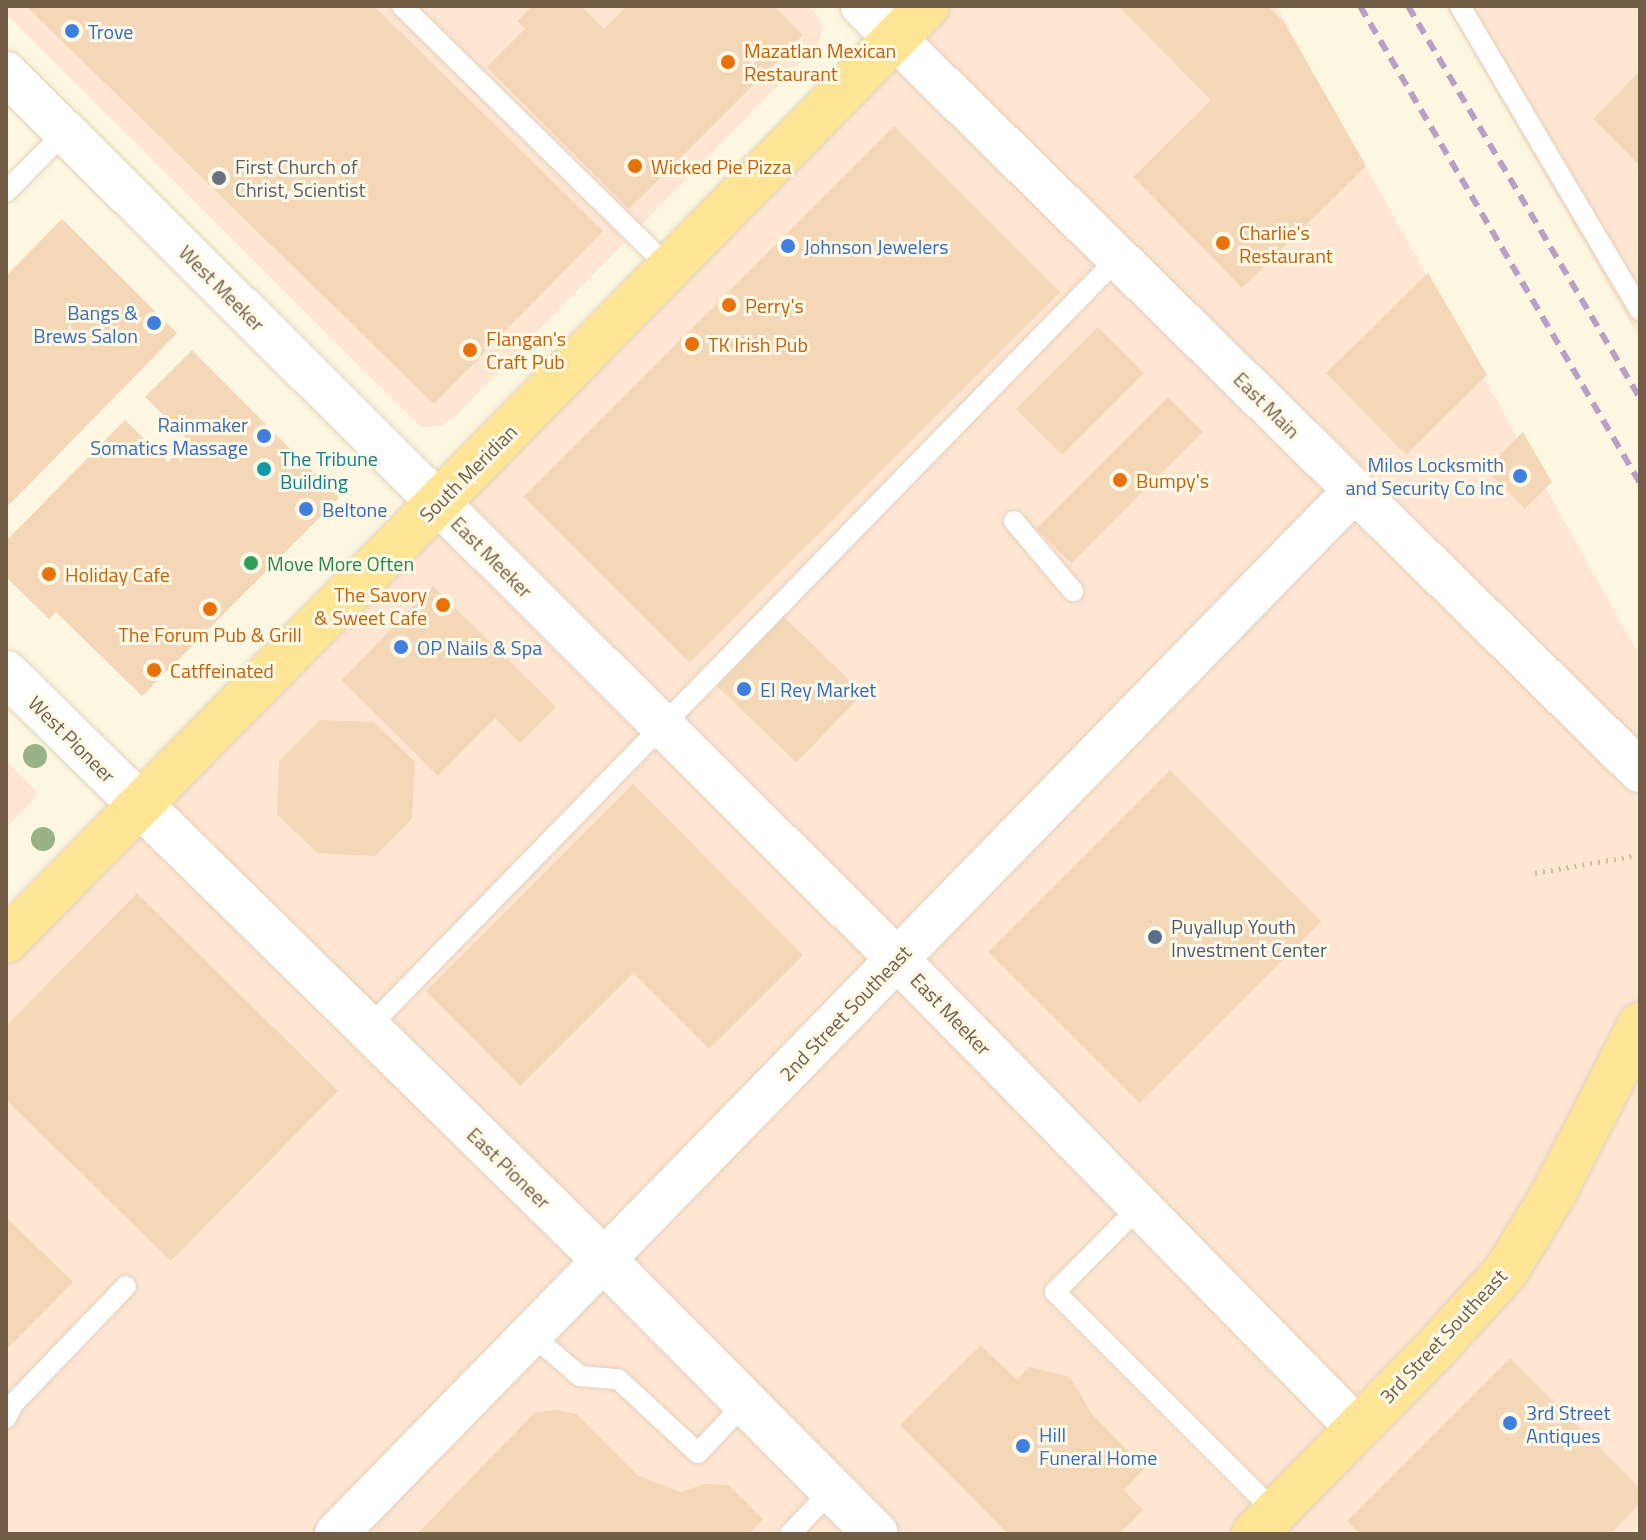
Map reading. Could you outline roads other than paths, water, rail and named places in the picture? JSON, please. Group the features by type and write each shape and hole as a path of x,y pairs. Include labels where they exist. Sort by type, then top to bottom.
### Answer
{"main road":[{"name":"South Meridian","path":"6,941 927,6"},
{"name":"West Pioneer","path":"6,673 139,805"},
{"name":"East Pioneer","path":"139,805 603,1260 876,1534"},
{"name":"3rd Street Southeast","path":"1264,1523 1506,1271 1554,1193 1640,1025"}],"street":[{"name":"East Main","path":"862,6 1640,771"},
{"name":"West Meeker","path":"6,73 439,503"},
{"name":"2nd Street Southeast","path":"336,1534 1354,491"},
{"name":"East Meeker","path":"439,503 897,959 1357,1428"}],"lane":[{"path":"402,6 670,268"},
{"path":"1460,6 1640,310"},
{"path":"6,192 65,132"},
{"path":"367,1029 1118,258"},
{"path":"1014,521 1073,591"},
{"path":"1140,1206 1055,1292 1264,1523"},
{"path":"6,1418 13,1404 126,1286"},
{"path":"531,1334 580,1376 618,1379 698,1453 746,1402"},
{"path":"790,1534 832,1490"}],"railway":[{"path":"1360,6 1640,483"},
{"path":"1408,6 1640,399"}],"place":[{"name":"Trove","path":"72,31"},
{"name":"Mazatlan Mexican Restaurant","path":"728,62"},
{"name":"Wicked Pie Pizza","path":"635,166"},
{"name":"First Church of Christ, Scientist","path":"219,178"},
{"name":"Charlie's Restaurant","path":"1223,243"},
{"name":"Johnson Jewelers","path":"788,246"},
{"name":"Perry's","path":"729,305"},
{"name":"Bangs & Brews Salon","path":"154,323"},
{"name":"TK Irish Pub","path":"692,344"},
{"name":"Flangan's Craft Pub","path":"470,350"},
{"name":"Rainmaker Somatics Massage","path":"264,436"},
{"name":"The Tribune Building","path":"264,469"},
{"name":"Milos Locksmith and Security Co Inc","path":"1520,476"},
{"name":"Bumpy's","path":"1120,480"},
{"name":"Beltone","path":"306,509"},
{"name":"Move More Often","path":"251,563"},
{"name":"Holiday Cafe","path":"49,574"},
{"name":"The Savory & Sweet Cafe","path":"443,605"},
{"name":"The Forum Pub & Grill","path":"210,609"},
{"name":"OP Nails & Spa","path":"401,647"},
{"name":"Catffeinated","path":"154,670"},
{"name":"El Rey Market","path":"744,689"},
{"name":"Puyallup Youth Investment Center","path":"1155,937"},
{"name":"3rd Street Antiques","path":"1510,1423"},
{"name":"Hill Funeral Home","path":"1023,1446"}]}
